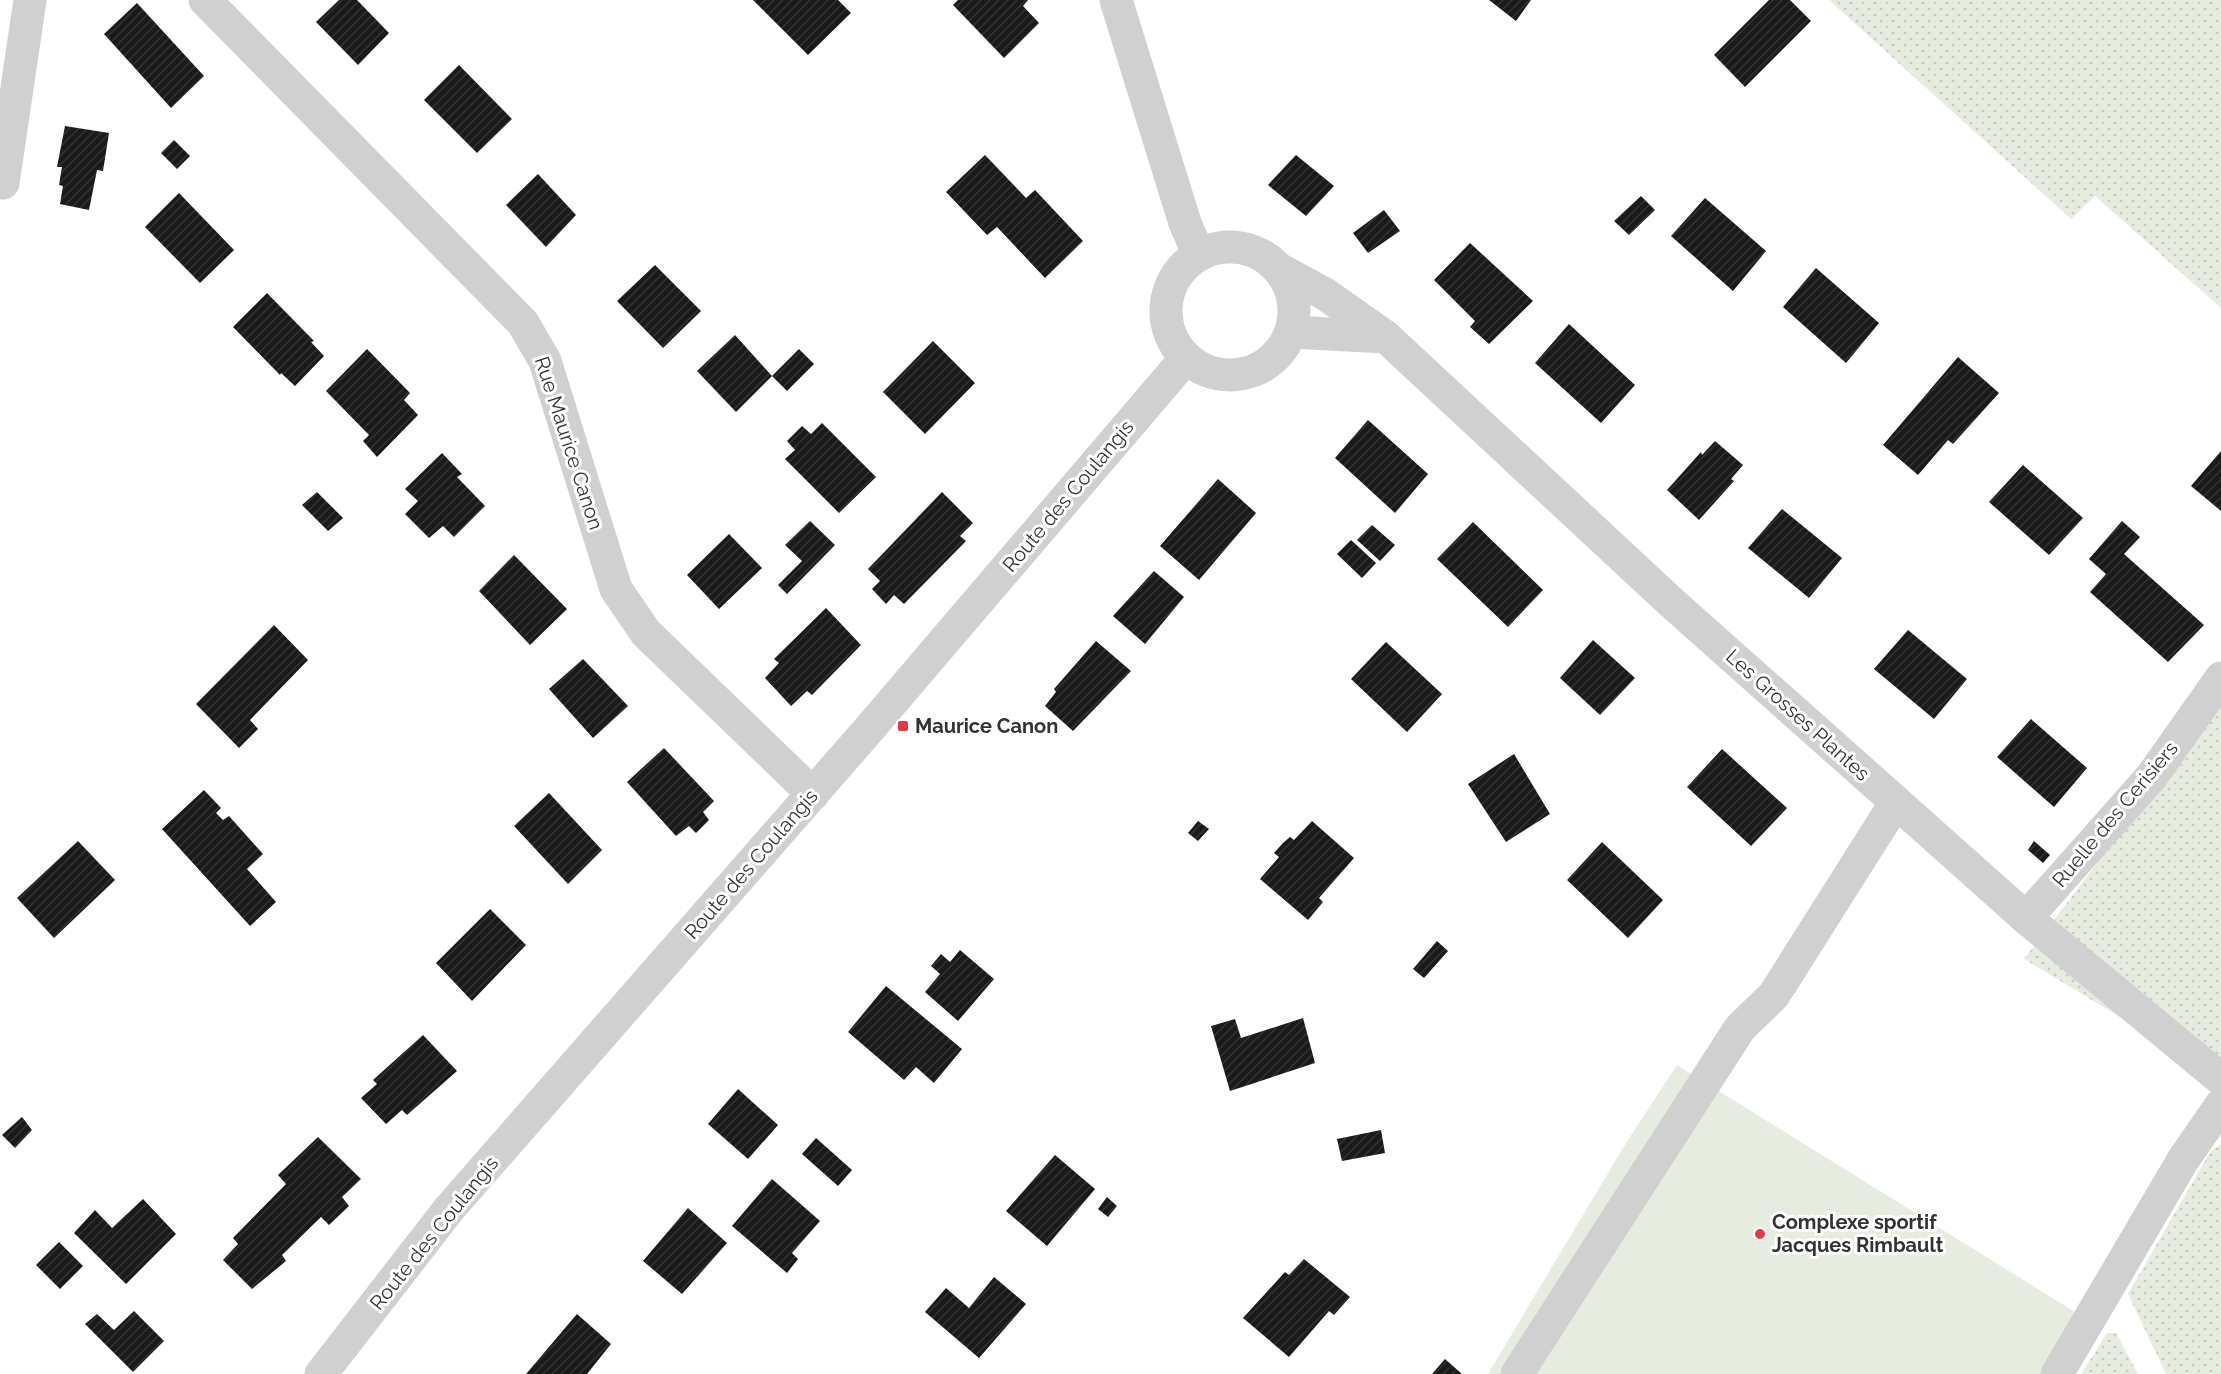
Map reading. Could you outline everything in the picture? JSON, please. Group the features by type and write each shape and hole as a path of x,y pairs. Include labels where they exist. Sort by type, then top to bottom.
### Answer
{"street":[{"path":"3,183 30,0"},
{"name":"Rue Maurice Canon","path":"205,0 523,323 545,362 616,590 646,633 813,794"},
{"path":"1116,0 1185,223 1199,255"},
{"path":"1233,247 1258,254 1279,269 1291,289 1295,310 1292,332 1281,351 1266,365 1246,374 1225,375 1204,370 1186,358 1173,343 1167,323 1166,303 1172,284 1183,267 1199,255 1215,248 1233,247"},
{"name":"Les Grosses Plantes","path":"1279,269 1325,294 1386,337 1672,603 2026,918 2221,1079"},
{"path":"1292,332 1386,337"},
{"name":"Route des Coulangis","path":"321,1374 449,1209 813,794 1186,358"},
{"name":"Ruelle des Cerisiers","path":"2026,918 2152,776 2221,678"},
{"path":"1517,1374 1740,1028 1774,995 1896,802"},
{"path":"2057,1374 2183,1160 2221,1105"}],"shaded area":[{"path":"1829,0 2221,0 2221,308 2095,196 2071,219"},
{"path":"2221,701 2221,1078 2024,959"},
{"name":"Complexe sportif Jacques Rimbault","path":"1677,1065 2096,1325 2065,1374 1488,1374 1626,1143"},
{"path":"2221,1144 2221,1374 2166,1374 2128,1294 2210,1152"},
{"path":"2107,1333 2116,1333 2138,1374 2081,1374"}],"building":[{"path":"339,0 357,0 389,33 358,65 316,22"},
{"path":"753,0 838,0 851,13 808,55"},
{"path":"958,0 1028,0 1023,6 1039,23 1004,58 953,5"},
{"path":"1489,0 1531,0 1516,21"},
{"path":"1769,0 1790,0 1811,21 1745,87 1714,55"},
{"path":"137,3 204,76 171,108 104,34"},
{"path":"459,65 512,119 477,153 424,100"},
{"path":"65,126 109,133 103,171 97,170 89,210 60,204 63,186 59,185 62,167 57,167"},
{"path":"174,140 190,156 177,169 161,153"},
{"path":"985,155 1026,198 1035,190 1083,241 1045,278 997,227 987,235 946,192"},
{"path":"1296,155 1334,186 1306,216 1268,185"},
{"path":"538,174 576,215 546,247 506,205"},
{"path":"179,193 234,250 200,283 145,227"},
{"path":"1641,196 1655,210 1629,235 1614,221"},
{"path":"1705,198 1766,251 1733,291 1671,236"},
{"path":"1384,210 1400,231 1368,253 1353,233"},
{"path":"1470,243 1533,301 1489,344 1470,327 1475,321 1434,280"},
{"path":"655,265 701,311 663,348 617,301"},
{"path":"1816,268 1879,323 1846,363 1783,307"},
{"path":"267,293 314,341 311,342 324,356 295,386 281,373 280,375 233,327"},
{"path":"1569,324 1635,385 1601,423 1535,363"},
{"path":"735,335 772,376 736,412 697,371"},
{"path":"933,341 975,383 925,434 883,392"},
{"path":"367,349 410,393 404,400 418,415 377,457 363,441 369,435 326,391"},
{"path":"799,349 814,364 787,391 772,376"},
{"path":"1958,357 1999,393 1953,444 1948,440 1918,475 1883,445"},
{"path":"1368,420 1428,474 1395,513 1335,458"},
{"path":"822,423 876,477 839,513 785,459 795,450 787,441 802,426 811,434"},
{"path":"1715,441 1743,465 1731,479 1734,481 1699,520 1667,490 1701,452 1702,455"},
{"path":"2221,451 2221,511 2191,486"},
{"path":"442,453 462,474 457,477 485,506 454,537 443,526 429,538 405,514 418,501 405,489"},
{"path":"2023,465 2083,518 2049,555 1989,502"},
{"path":"1218,479 1256,513 1199,580 1160,546"},
{"path":"317,492 343,518 328,531 302,505"},
{"path":"942,492 973,523 960,536 966,541 904,604 894,595 886,604 872,589 880,581 868,569"},
{"path":"1782,509 1842,558 1809,598 1748,548"},
{"path":"810,521 835,545 787,594 778,585 802,561 785,545"},
{"path":"2122,521 2140,537 2124,554 2204,625 2168,662 2090,592 2106,574 2089,559"},
{"path":"1473,522 1543,590 1508,627 1437,559"},
{"path":"1372,525 1395,545 1380,561 1357,540"},
{"path":"729,534 762,568 719,609 687,575"},
{"path":"1351,540 1376,563 1362,578 1337,554"},
{"path":"514,555 567,609 530,645 479,591"},
{"path":"1154,571 1184,597 1145,644 1113,616"},
{"path":"826,608 861,645 812,695 807,691 791,706 765,678 779,663 774,659"},
{"path":"274,625 308,660 250,720 258,729 239,748 196,704"},
{"path":"1908,630 1967,679 1934,719 1874,669"},
{"path":"1593,640 1635,678 1600,715 1560,678"},
{"path":"1096,641 1131,671 1073,731 1045,706 1056,692 1054,689"},
{"path":"1386,642 1442,694 1407,732 1351,679"},
{"path":"583,659 628,706 593,738 549,689"},
{"path":"2031,719 2087,768 2054,807 1997,757"},
{"path":"664,748 714,801 703,812 709,820 696,833 689,826 676,836 627,782"},
{"path":"1722,749 1787,808 1751,846 1687,787"},
{"path":"1514,754 1550,814 1506,842 1468,784"},
{"path":"204,790 221,808 216,813 223,820 229,816 263,854 247,869 276,902 250,926 162,829"},
{"path":"549,793 602,850 568,884 514,826"},
{"path":"1198,821 1209,829 1198,841 1188,833"},
{"path":"1312,821 1354,858 1319,898 1323,902 1308,920 1260,879 1279,857 1274,853 1290,837 1294,840"},
{"path":"78,841 115,880 54,938 17,898"},
{"path":"2034,841 2050,855 2043,863 2028,850"},
{"path":"1602,842 1663,900 1628,938 1567,880"},
{"path":"490,909 526,945 472,1001 436,963"},
{"path":"1437,941 1448,951 1424,978 1413,969"},
{"path":"960,950 994,979 958,1021 925,992 940,974 931,966 941,954 950,962"},
{"path":"886,986 962,1049 934,1083 916,1067 904,1080 848,1032"},
{"path":"1303,1018 1315,1063 1230,1091 1211,1026 1235,1019 1241,1038"},
{"path":"423,1035 457,1071 407,1115 402,1110 386,1124 361,1098 377,1084 373,1080"},
{"path":"738,1089 778,1125 748,1159 708,1124"},
{"path":"22,1117 32,1130 15,1148 2,1135"},
{"path":"1381,1130 1385,1153 1342,1161 1337,1139"},
{"path":"318,1137 361,1179 342,1197 349,1206 329,1225 321,1217 282,1255 286,1261 252,1289 223,1260 238,1244 233,1238 286,1184 278,1175"},
{"path":"816,1138 852,1170 838,1186 802,1154"},
{"path":"1055,1155 1095,1189 1047,1246 1006,1211"},
{"path":"772,1179 820,1221 792,1253 798,1259 787,1273 732,1226"},
{"path":"1107,1197 1117,1206 1108,1217 1098,1209"},
{"path":"143,1199 176,1234 126,1284 74,1233 95,1210 112,1228"},
{"path":"688,1208 727,1243 682,1294 643,1261"},
{"path":"59,1242 83,1266 60,1289 36,1265"},
{"path":"1304,1259 1350,1297 1334,1315 1329,1311 1289,1357 1243,1318 1285,1272 1289,1275"},
{"path":"994,1277 1026,1304 979,1358 925,1312 946,1288 969,1308"},
{"path":"134,1311 164,1341 133,1372 85,1324 97,1314 114,1330"},
{"path":"577,1314 611,1344 587,1374 526,1374"},
{"path":"1445,1359 1462,1374 1432,1374"}],"place":[{"name":"Maurice Canon","path":"903,726"},
{"name":"Complexe sportif Jacques Rimbault","path":"1760,1234"}]}
